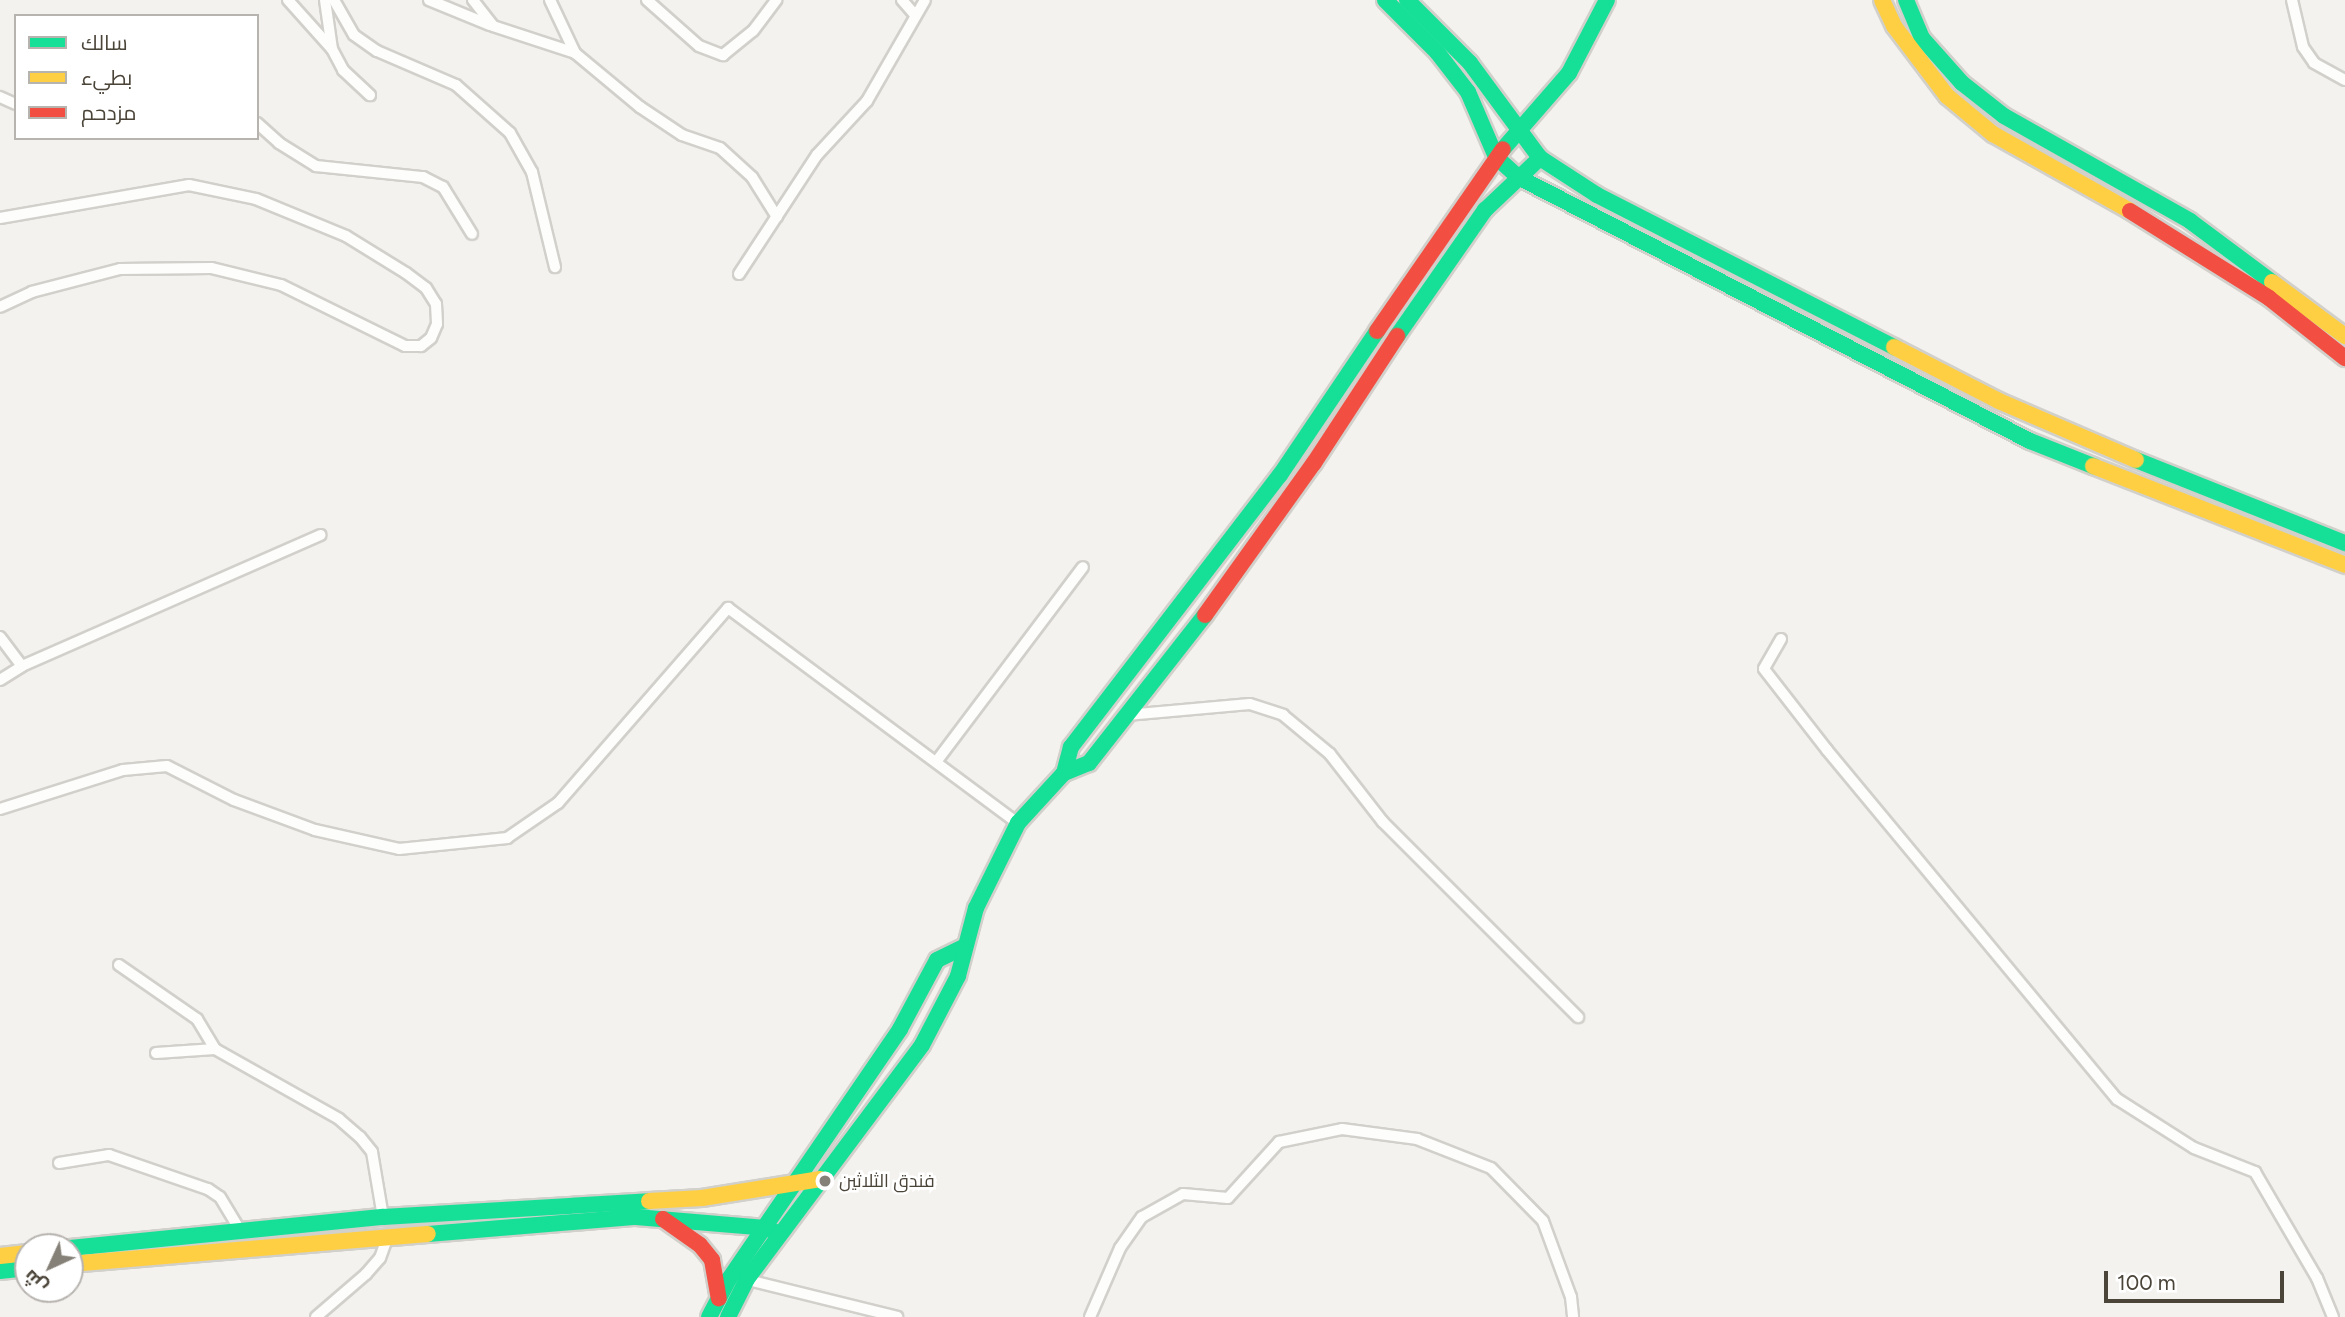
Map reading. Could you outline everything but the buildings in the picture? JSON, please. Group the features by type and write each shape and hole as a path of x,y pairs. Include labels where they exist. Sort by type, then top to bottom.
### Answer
{"street":[{"path":"288,0 332,49 343,70 370,95"},
{"path":"325,0 332,49"},
{"path":"334,0 354,35 377,51 456,85 510,132 532,172 555,267"},
{"path":"429,0 493,26 575,53 640,107 682,135 720,148 752,177 777,217"},
{"path":"473,0 493,26"},
{"path":"550,0 575,53"},
{"path":"647,0 699,46 723,55 753,32 776,0"},
{"path":"902,0 914,13"},
{"path":"739,274 817,155 867,101 914,13 925,0"},
{"path":"1385,0 1437,52 1468,92 1496,157 1518,177 2030,441 2345,565"},
{"path":"1407,0 1470,62 1540,158 1597,195 1999,401 2230,500 2345,543"},
{"path":"1064,773 1071,747 1280,475 1496,157 1569,73 1607,0"},
{"path":"1882,0 1894,26 1947,96 1993,134 2163,229 2269,298 2345,358"},
{"path":"1906,0 1922,38 1962,83 2004,116 2190,220 2345,336"},
{"path":"2292,0 2294,22 2303,47 2314,63 2345,80"},
{"path":"259,125 279,144 316,166 423,177 443,187 472,234"},
{"path":"709,1317 729,1279 820,1179 922,1045 958,976 962,948 990,873 1018,823 1064,773 1089,763 1127,715 1314,463 1446,261 1485,210 1540,158"},
{"path":"0,218 189,184 256,199 346,236 406,272 426,288 436,304 437,324 431,338 421,346 405,346 281,285 211,268 120,269 32,292 0,307"},
{"path":"0,680 22,666 320,535"},
{"path":"936,762 1083,566"},
{"path":"0,809 123,770 167,766 234,800 315,830 399,849 507,838 558,803 728,608 1018,823"},
{"path":"0,637 22,666"},
{"path":"1781,639 1764,669 1827,750 2117,1099 2194,1148 2255,1172 2317,1278 2333,1317"},
{"path":"1127,715 1250,704 1283,715 1330,754 1382,822 1578,1017"},
{"path":"728,1317 797,1180 901,1029 937,960 962,948"},
{"path":"119,965 197,1019 215,1049 339,1119 360,1137 372,1152 383,1217"},
{"path":"156,1053 215,1049"},
{"path":"1090,1317 1120,1248 1142,1217 1183,1194 1228,1198 1279,1142 1342,1129 1417,1139 1492,1168 1543,1221 1571,1297 1573,1317"},
{"path":"59,1163 109,1155 208,1189 220,1197 240,1230"},
{"path":"84,1247 383,1217 702,1198 797,1180 820,1179"},
{"path":"84,1263 388,1236 661,1218 773,1231"},
{"path":"661,1218 700,1245 712,1260 719,1299"},
{"path":"316,1317 366,1274 380,1258 388,1236"},
{"path":"729,1279 747,1279 871,1313 897,1317"}],"traffic: fast":[{"path":"1385,0 1437,52 1468,92 1496,157 1518,177 2030,441 2093,466"},
{"path":"1407,0 1470,63 1540,158 1597,195 1894,347"},
{"path":"1503,149 1569,73 1607,0"},
{"path":"1906,0 1922,38 1962,83 2004,116 2190,221 2272,282"},
{"path":"1397,336 1485,210 1540,158"},
{"path":"1064,773 1071,747 1280,475 1377,331"},
{"path":"2136,460 2345,543"},
{"path":"728,1317 747,1279 922,1045 958,976 976,908 1018,823 1064,773 1089,763 1205,615"},
{"path":"709,1317 729,1279 900,1029 937,960 962,948"},
{"path":"84,1247 383,1217 649,1201"},
{"path":"428,1234 636,1217 766,1228 780,1234"},
{"path":"0,1271 14,1270"}],"traffic: slow":[{"path":"1882,0 1894,26 1947,96 1993,134 2130,211"},
{"path":"2272,282 2345,336"},
{"path":"1894,347 1999,401 2136,460"},
{"path":"2093,466 2345,565"},
{"path":"649,1201 702,1198 820,1179"},
{"path":"84,1263 428,1234"},
{"path":"0,1256 14,1254"}],"traffic: jam":[{"path":"1377,331 1503,149"},
{"path":"2130,211 2269,298 2345,358"},
{"path":"1205,615 1314,463 1397,336"},
{"path":"663,1219 700,1245 712,1260 719,1298"}],"place":[{"name":"فندق الثلاثين","path":"825,1181"}]}
